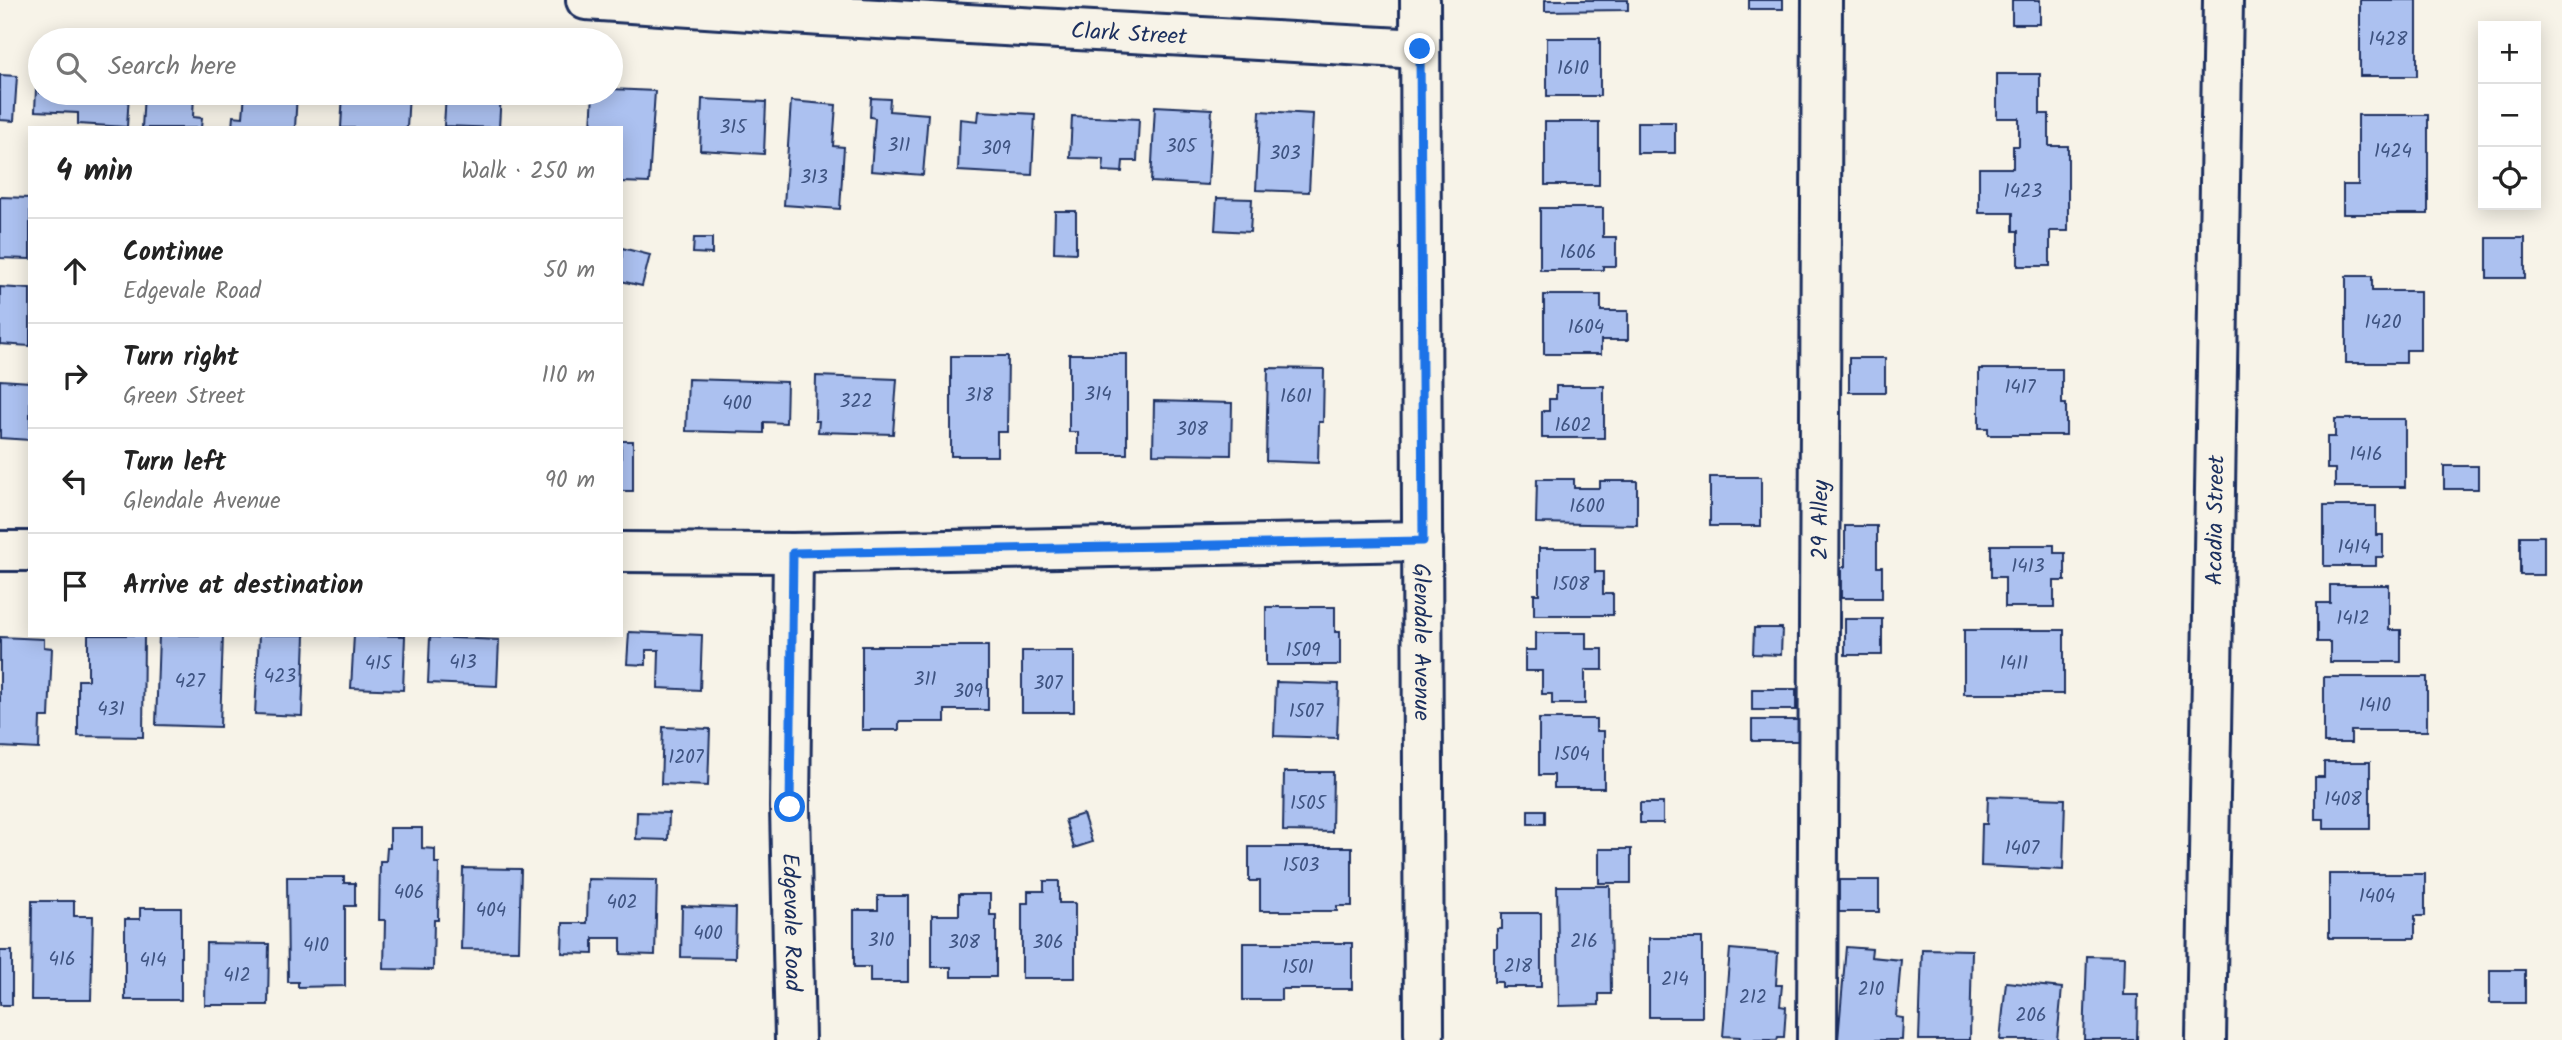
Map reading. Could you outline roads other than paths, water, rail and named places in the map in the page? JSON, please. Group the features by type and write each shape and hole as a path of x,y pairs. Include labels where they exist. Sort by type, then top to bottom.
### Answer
{"street":[{"name":"Clark Street","path":"586,0 1420,49"},
{"name":"Glendale Avenue","path":"1420,0 1425,1038"},
{"name":"29 Alley","path":"1817,1040 1822,0"},
{"name":"Acadia Street","path":"2206,1040 2223,0"},
{"path":"623,552 793,553 1423,541"},
{"path":"0,551 28,551"},
{"name":"Edgevale Road","path":"793,553 790,807 795,1040"}]}
